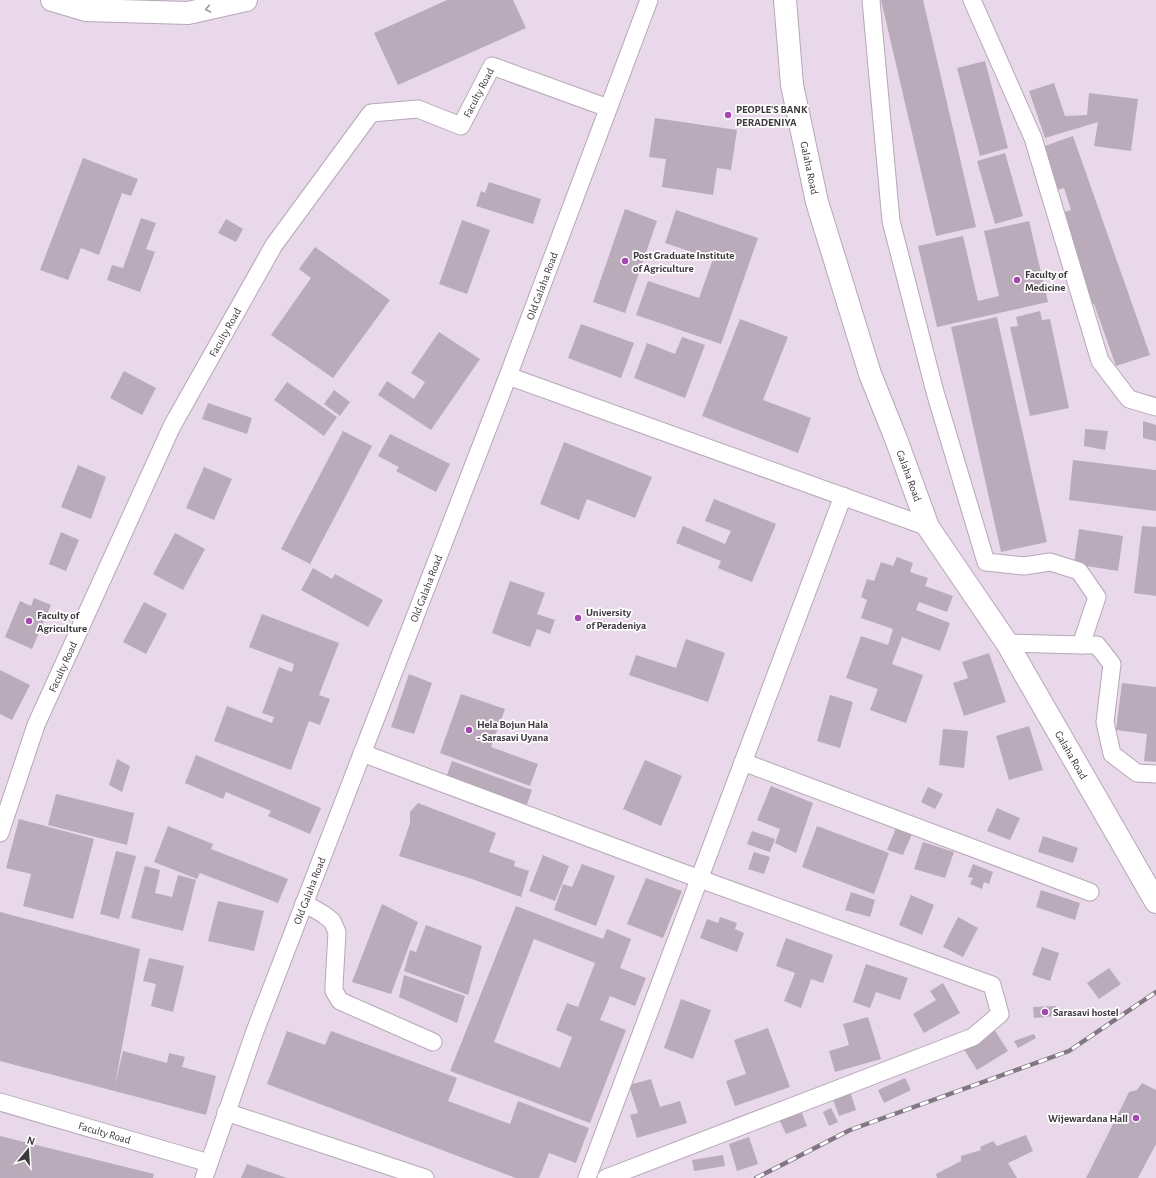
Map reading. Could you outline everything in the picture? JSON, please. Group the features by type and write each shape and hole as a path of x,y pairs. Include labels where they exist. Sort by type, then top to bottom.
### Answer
{"main road":[{"path":"52,0 86,10 188,13 246,0"},
{"name":"Galaha Road","path":"785,0 792,85 817,202 870,374 896,439 928,527 1007,643 1156,902"}],"lane":[{"name":"Old Galaha Road","path":"207,1171 255,1031 508,376 649,0"},
{"path":"871,0 892,221 935,392 986,562 1024,566 1050,562 1079,571 1097,597 1081,645"},
{"path":"972,0 1033,138 1100,361 1129,399 1156,407"},
{"name":"Faculty Road","path":"0,833 36,725 172,426 274,245 371,113 418,109 461,126 492,66 608,108"},
{"path":"508,376 928,527"},
{"path":"587,1178 843,496"},
{"path":"1007,643 1096,645 1112,664 1105,722 1112,754 1137,773 1156,774"},
{"path":"362,753 699,879 992,985 1000,1014 973,1037 606,1178"},
{"path":"743,762 1090,892"},
{"path":"304,903 332,921 337,932 334,991 340,1001 433,1042"},
{"name":"Faculty Road","path":"0,1102 207,1171"},
{"path":"226,1112 425,1178"}],"building":[{"path":"447,0 513,0 526,28 398,85 374,33"},
{"path":"881,0 923,0 976,227 936,236"},
{"path":"985,61 1008,148 980,156 957,68"},
{"path":"1054,83 1065,116 1087,115 1089,93 1138,99 1131,151 1094,146 1098,122 1045,138 1029,91"},
{"path":"655,118 737,130 731,170 717,168 713,195 662,187 666,159 649,157"},
{"path":"1073,136 1150,355 1116,366 1094,304 1084,307 1062,213 1071,210 1064,188 1054,191 1039,148"},
{"path":"1005,153 1023,216 995,224 977,161"},
{"path":"83,158 138,179 131,196 122,193 99,255 81,248 68,280 40,270"},
{"path":"489,182 541,199 533,224 476,206 481,191 485,193"},
{"name":"Post Graduate Institute of Agriculture","path":"625,209 657,221 625,313 593,302"},
{"path":"676,210 758,238 721,344 636,315 648,281 699,298 713,259 665,243"},
{"path":"141,218 156,223 146,249 155,252 140,292 107,280 112,265 123,268"},
{"path":"226,219 243,229 236,242 218,233"},
{"path":"462,220 490,230 467,294 439,284"},
{"path":"1029,221 1048,302 937,327 918,246 963,236 978,301 999,296 984,231"},
{"path":"315,247 390,300 333,378 271,335 311,278 299,269"},
{"path":"1040,311 1042,320 1050,319 1069,408 1030,416 1010,327 1018,326 1016,317"},
{"path":"997,317 1047,542 1001,552 951,327"},
{"path":"740,319 788,337 763,400 811,418 798,453 702,416"},
{"path":"581,324 634,343 621,378 568,358"},
{"path":"439,332 480,359 431,430 378,395 387,381 414,399 425,382 411,373"},
{"path":"682,337 705,345 685,398 634,378 647,343 675,354"},
{"path":"124,371 156,388 142,415 110,398"},
{"path":"287,382 337,417 324,436 274,400"},
{"path":"334,390 350,402 340,416 324,404"},
{"path":"208,403 252,418 247,434 202,419"},
{"path":"1143,421 1156,425 1156,441 1143,438"},
{"path":"1085,429 1108,431 1105,450 1084,446"},
{"path":"343,431 372,446 310,564 281,549"},
{"path":"390,434 450,464 436,492 396,471 399,467 378,456"},
{"path":"564,442 652,477 635,518 587,499 579,520 540,504"},
{"path":"1073,460 1156,470 1156,511 1069,500"},
{"path":"78,465 106,477 91,519 61,507"},
{"path":"204,467 232,479 214,520 186,508"},
{"path":"714,499 776,524 752,582 718,568 721,561 676,543 683,526 725,544 731,531 705,521"},
{"path":"1142,526 1156,527 1156,596 1134,593"},
{"path":"1079,529 1123,536 1118,571 1074,564"},
{"path":"61,532 79,540 66,571 49,564"},
{"path":"175,533 205,549 183,590 153,574"},
{"path":"897,557 913,563 910,572 928,578 925,586 953,596 947,612 919,602 916,610 950,623 940,651 902,637 892,664 923,675 906,723 870,710 878,689 846,678 861,636 888,645 893,629 861,618 867,600 861,597 867,579 874,581 881,562 893,566"},
{"path":"313,568 332,579 335,574 383,600 368,627 301,590"},
{"path":"510,581 545,593 537,614 555,620 550,634 537,629 530,647 492,633"},
{"path":"34,598 51,605 32,649 5,637 20,601 31,606"},
{"path":"144,602 167,614 146,654 123,642"},
{"path":"262,614 339,643 319,695 330,699 320,725 309,721 291,770 214,741 227,706 272,723 274,717 262,713 279,667 292,672 294,664 249,647"},
{"path":"686,639 725,653 708,702 629,675 636,655 676,668"},
{"path":"989,653 1006,702 964,716 953,683 968,678 962,662"},
{"path":"0,670 30,685 12,720 0,714"},
{"path":"409,674 432,683 414,734 391,727"},
{"path":"1122,683 1156,687 1156,762 1144,761 1147,734 1116,730"},
{"path":"461,694 505,709 491,747 538,764 530,786 440,753"},
{"path":"830,695 853,702 840,748 817,741"},
{"path":"1029,726 1043,770 1009,780 996,736"},
{"path":"943,729 968,731 964,768 939,765"},
{"path":"196,755 321,808 310,834 268,816 271,811 226,792 223,799 185,783"},
{"path":"117,759 130,766 122,792 109,785"},
{"path":"645,760 682,776 661,826 623,809"},
{"path":"452,761 532,790 526,807 446,778"},
{"path":"771,786 813,803 796,853 775,843 780,829 757,820"},
{"path":"928,787 943,794 935,809 921,802"},
{"path":"56,794 134,813 127,845 48,825"},
{"path":"418,803 496,833 489,852 515,861 514,866 529,871 521,897 472,879 399,856 410,823 410,812"},
{"path":"997,808 1020,818 1010,840 987,831"},
{"path":"19,819 94,839 73,919 23,906 31,874 6,868"},
{"path":"168,826 213,844 211,849 288,879 278,903 200,873 197,879 154,862"},
{"path":"817,826 889,853 874,894 802,867"},
{"path":"896,828 912,834 903,855 887,850"},
{"path":"752,831 775,839 770,852 747,844"},
{"path":"1043,836 1078,848 1073,863 1038,852"},
{"path":"923,842 954,852 945,878 914,869"},
{"path":"116,851 136,856 119,919 100,914"},
{"path":"754,852 770,857 764,874 748,869"},
{"path":"543,855 569,866 555,901 529,891"},
{"path":"582,864 615,876 596,926 554,910 563,884 572,887"},
{"path":"973,864 993,872 989,884 984,882 982,889 970,884 973,878 968,877"},
{"path":"145,866 160,870 155,893 172,897 178,875 196,880 183,931 131,918"},
{"path":"646,878 682,891 663,938 627,924"},
{"path":"1041,890 1080,903 1075,920 1036,907"},
{"path":"851,892 875,900 870,917 845,910"},
{"path":"911,895 934,905 922,935 899,925"},
{"path":"218,901 264,911 254,951 208,941"},
{"path":"382,904 418,922 391,994 352,982"},
{"path":"516,906 603,939 607,929 631,939 620,968 646,978 635,1006 610,996 600,1020 626,1030 590,1123 450,1071","holes":["534,939 595,963 578,1007 567,1003 556,1030 572,1037 560,1068 494,1042"]},
{"path":"0,912 140,949 115,1085 123,1051 167,1063 169,1053 185,1057 182,1067 216,1076 206,1115 0,1061"},
{"path":"720,917 737,923 735,929 744,933 737,952 700,938 707,919 718,923"},
{"path":"958,917 978,928 963,957 943,947"},
{"path":"426,925 482,946 468,995 404,971 410,950 416,952"},
{"path":"786,938 833,955 823,983 811,979 801,1008 784,1001 795,973 776,966"},
{"path":"1042,947 1059,953 1050,981 1032,975"},
{"path":"149,958 184,966 173,1012 151,1006 156,984 143,981"},
{"path":"866,964 908,978 900,1000 876,992 870,1008 853,1002"},
{"path":"1109,968 1121,984 1099,999 1087,983"},
{"path":"404,975 465,996 457,1023 399,997"},
{"path":"943,983 960,1013 924,1033 913,1014 936,1000 930,991"},
{"path":"681,999 711,1010 693,1059 664,1048"},
{"name":"Sarasavi hostel","path":"1056,1006 1057,1016 1034,1018 1033,1007"},
{"path":"868,1017 881,1059 835,1072 829,1051 849,1045 843,1024"},
{"path":"768,1028 790,1087 735,1106 726,1081 746,1074 734,1040"},
{"path":"994,1029 1008,1051 977,1070 963,1048"},
{"path":"287,1031 325,1045 331,1031 457,1078 448,1101 510,1124 518,1101 589,1128 576,1163 549,1153 539,1178 516,1178 267,1084"},
{"path":"1034,1034 1036,1038 1018,1048 1014,1041"},
{"path":"905,1078 911,1090 884,1103 878,1090"},
{"path":"651,1079 660,1107 680,1101 687,1123 637,1138 630,1115 638,1113 629,1085"},
{"name":"Wijewardana Hall","path":"1142,1083 1156,1090 1156,1144 1138,1178 1086,1178 1129,1092 1137,1090"},
{"path":"850,1091 856,1110 839,1116 832,1097"},
{"path":"800,1108 807,1126 786,1134 778,1117"},
{"path":"831,1108 838,1122 829,1126 823,1112"},
{"path":"1026,1135 1033,1151 1008,1163 1017,1178 937,1178 936,1174 961,1161 961,1156 981,1150 980,1147 993,1141 997,1146"},
{"path":"0,1136 154,1174 153,1178 0,1178"},
{"path":"749,1137 758,1164 737,1171 729,1144"},
{"path":"723,1155 725,1166 694,1171 692,1160"},
{"path":"247,1164 287,1178 241,1178"}],"railway":[{"path":"756,1178 850,1130 1069,1051 1156,992"}],"place":[{"name":"PEOPLE'S BANK PERADENIYA","path":"728,115"},
{"name":"Post Graduate Institute of Agriculture","path":"625,261"},
{"name":"Faculty of Medicine","path":"1017,280"},
{"name":"University of Peradeniya","path":"578,618"},
{"name":"Faculty of Agriculture","path":"29,621"},
{"name":"Hela Bojun Hala - Sarasavi Uyana","path":"469,730"},
{"name":"Sarasavi hostel","path":"1045,1012"},
{"name":"Wijewardana Hall","path":"1136,1118"}]}
